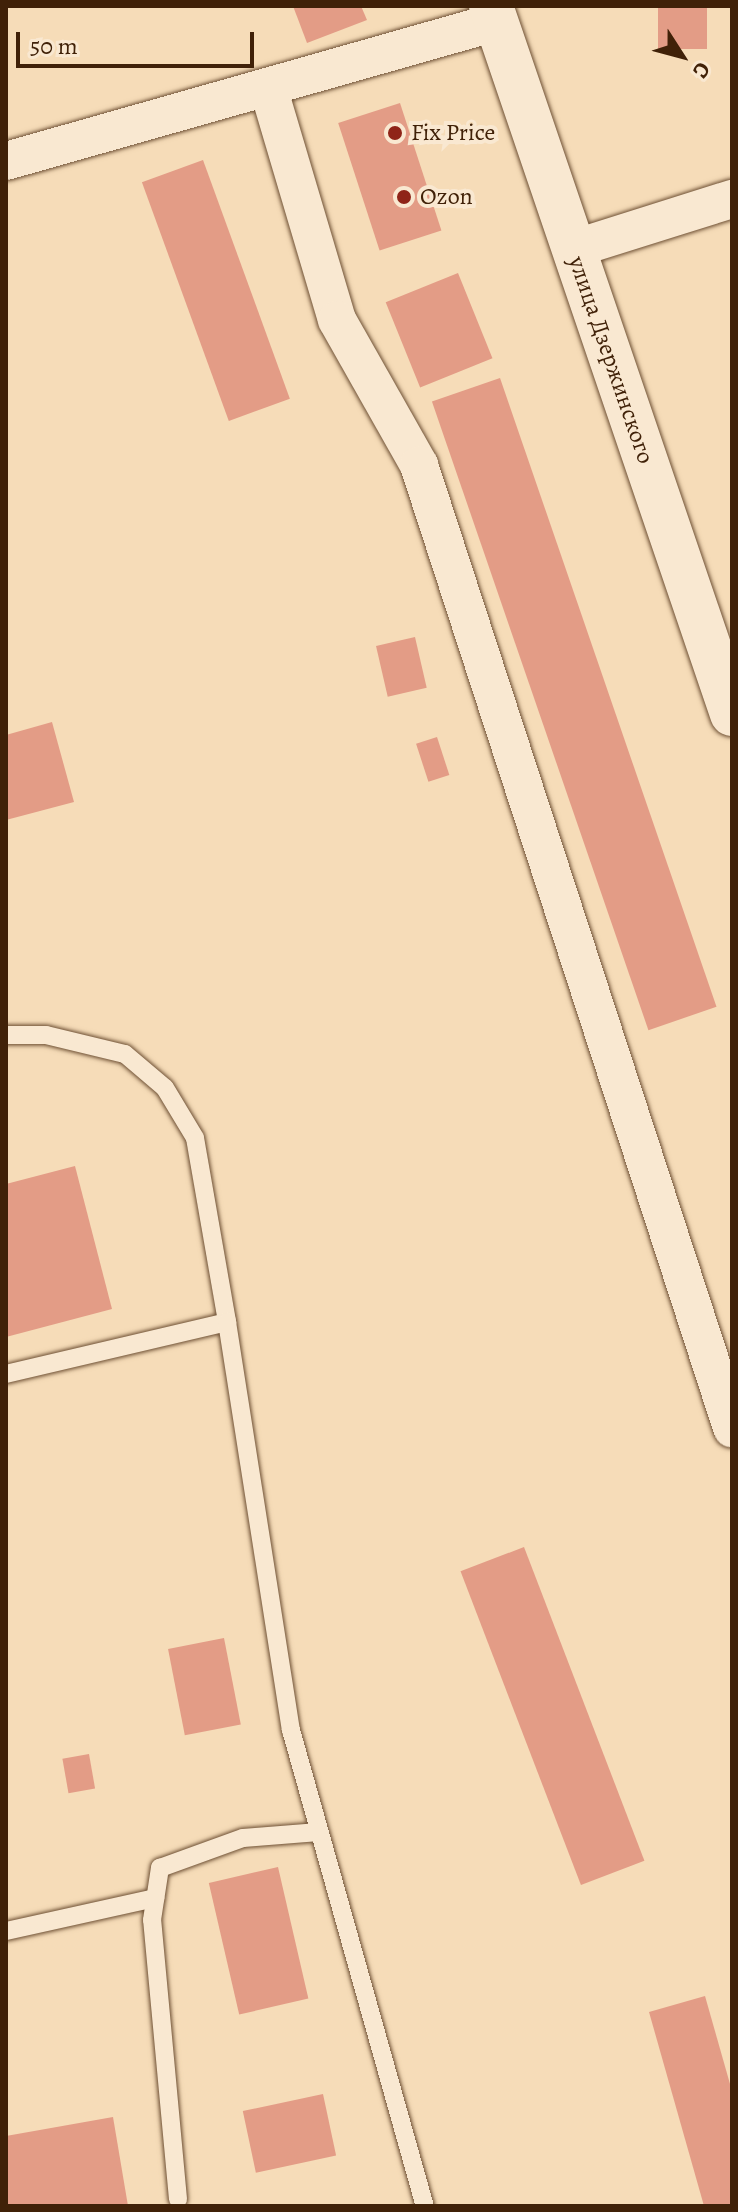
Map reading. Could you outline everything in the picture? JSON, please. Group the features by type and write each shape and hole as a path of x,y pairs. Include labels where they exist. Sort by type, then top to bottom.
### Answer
{"main road":[{"name":"улица Дзержинского","path":"493,14 732,714"}],"street":[{"path":"6,161 268,87 493,14"},
{"path":"268,87 337,320 419,465 732,1428"},
{"path":"573,249 732,199"}],"lane":[{"path":"6,1035 46,1035 125,1054 165,1088 195,1138 291,1730 425,2206"},
{"path":"6,1374 227,1322"},
{"path":"178,2199 155,1898 160,1868 243,1838 319,1832"},
{"path":"6,1931 155,1898"}],"building":[{"path":"293,6 361,6 367,20 307,43"},
{"path":"658,6 707,6 707,49 658,49"},
{"path":"400,103 441,230 380,251 338,123"},
{"path":"203,160 290,399 229,421 142,182"},
{"path":"458,273 492,358 420,388 386,302"},
{"path":"500,378 717,1007 648,1030 432,401"},
{"path":"415,637 427,688 388,697 376,646"},
{"path":"52,722 74,802 6,820 6,735"},
{"path":"437,737 449,775 428,782 416,744"},
{"path":"75,1166 112,1309 6,1337 6,1184"},
{"path":"524,1547 644,1861 581,1885 461,1571"},
{"path":"224,1638 241,1724 185,1735 168,1649"},
{"path":"89,1754 95,1788 68,1793 62,1759"},
{"path":"278,1867 308,1999 239,2015 209,1883"},
{"path":"705,1996 732,2091 732,2206 704,2206 649,2012"},
{"path":"323,2094 336,2156 256,2173 243,2111"},
{"path":"113,2117 128,2206 6,2206 6,2136"}],"place":[{"name":"Fix Price","path":"395,133"},
{"name":"Ozon","path":"404,197"}]}
